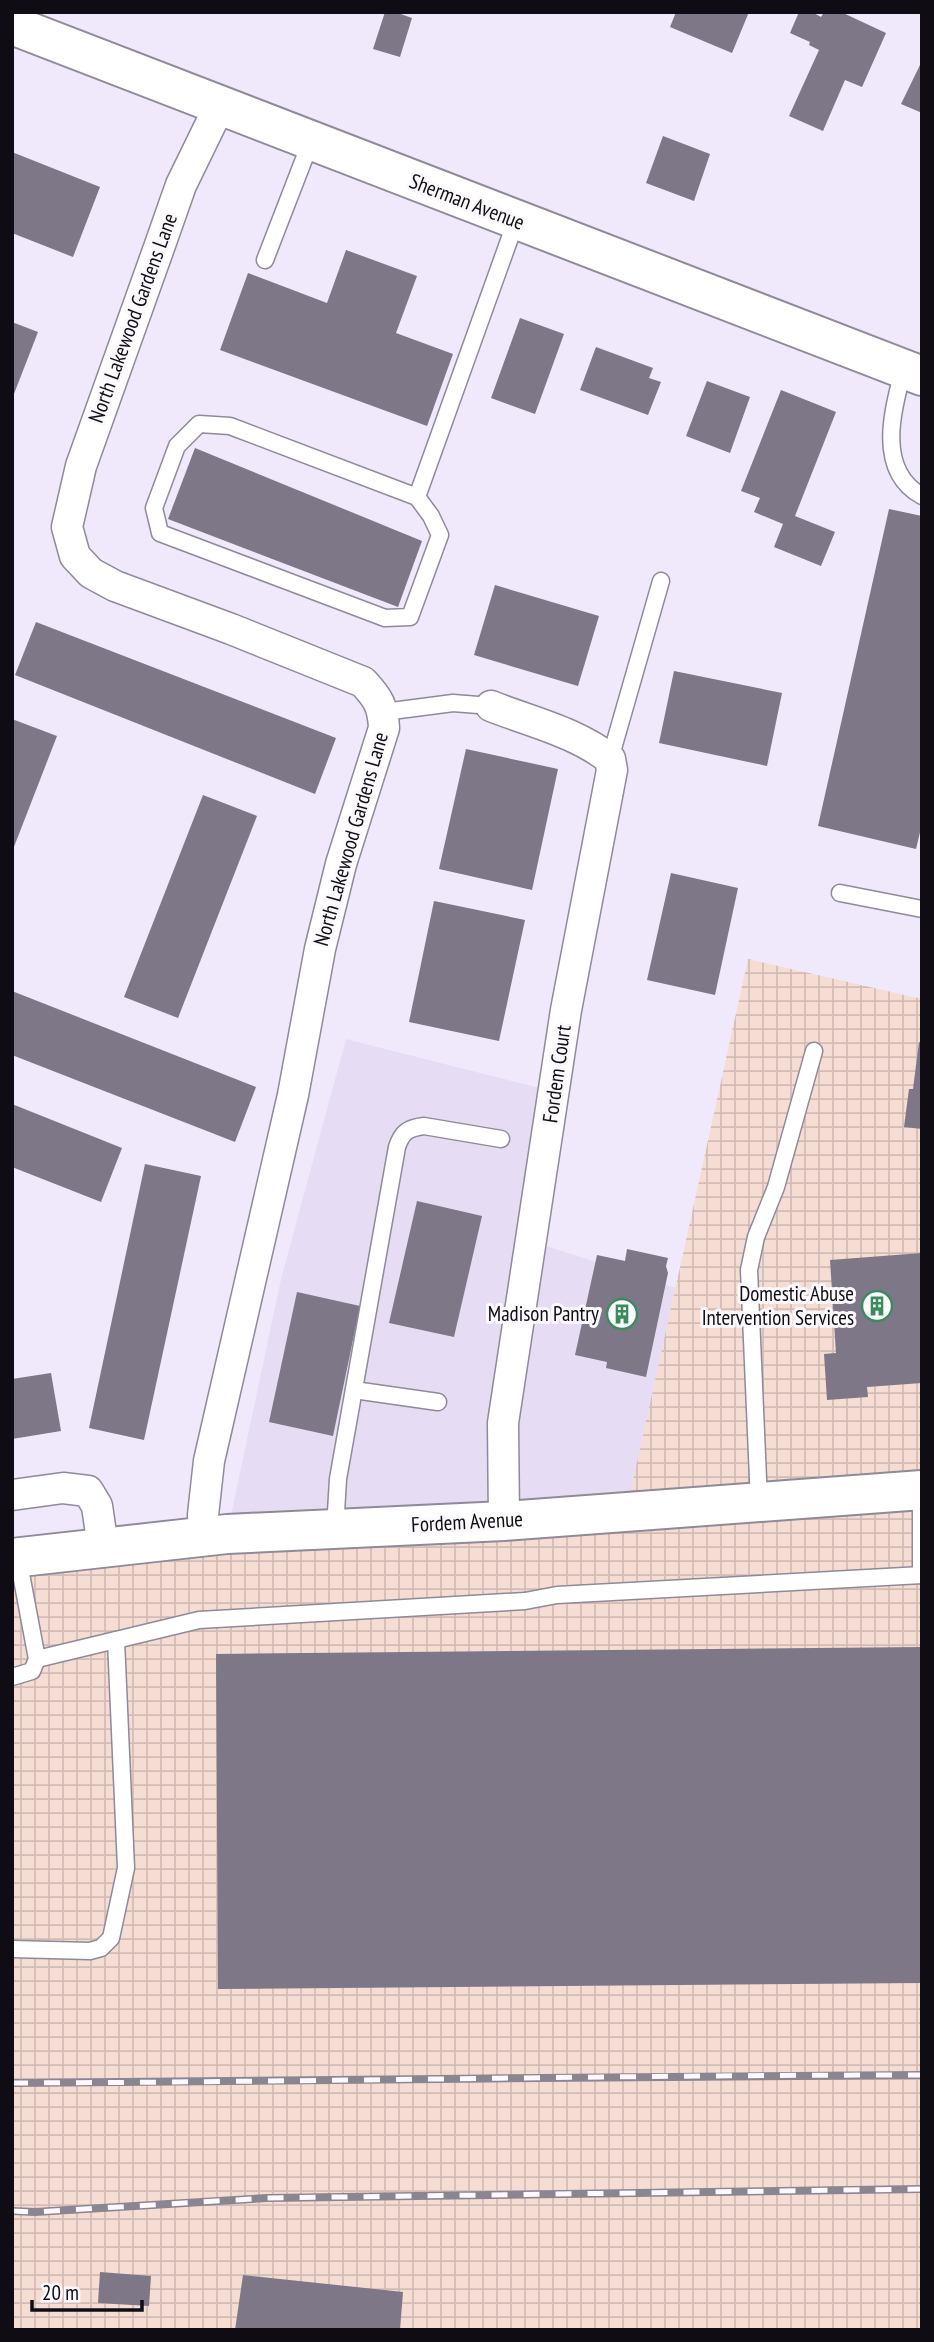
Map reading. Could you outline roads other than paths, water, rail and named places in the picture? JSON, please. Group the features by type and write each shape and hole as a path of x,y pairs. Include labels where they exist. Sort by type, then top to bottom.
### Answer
{"street":[{"name":"Sherman Avenue","path":"12,25 913,372"},
{"name":"North Lakewood Gardens Lane","path":"204,1536 203,1515 209,1461 293,1095 320,949 341,864 384,729 384,712 363,682 115,586 91,573 75,556 67,527 81,466 181,185 220,105"},
{"path":"491,706 573,737 599,750 610,759"},
{"name":"Fordem Court","path":"504,1521 503,1423 566,1010 612,770 610,759"},
{"path":"12,1495 63,1488 88,1491 97,1506 103,1547"},
{"name":"Fordem Avenue","path":"15,1557 204,1536 504,1521 921,1490"}],"lane":[{"path":"265,260 311,141"},
{"path":"417,498 516,221"},
{"path":"913,372 892,408 893,458 904,484 922,496"},
{"path":"199,424 230,426 417,498 431,516 440,535 410,617 385,618 160,533 154,508 177,446 199,424"},
{"path":"610,759 662,581"},
{"path":"384,712 453,703 491,706"},
{"path":"840,893 922,909"},
{"path":"759,1502 749,1270 756,1237 776,1187 814,1051"},
{"path":"335,1529 338,1479 397,1147 402,1134 412,1127 424,1126 501,1139"},
{"path":"354,1390 438,1402"},
{"path":"37,1659 199,1620 525,1601 557,1594 921,1575 921,1490"},
{"path":"12,1677 32,1671 37,1659 15,1557"},
{"path":"12,1949 90,1951 101,1948 111,1938 126,1868 116,1640"}],"railway":[{"path":"12,2083 922,2075"},
{"path":"12,2211 35,2212 267,2198 922,2189"}],"place":[{"name":"Domestic Abuse Intervention Services","path":"877,1306"},
{"name":"Madison Pantry","path":"622,1314"}]}
